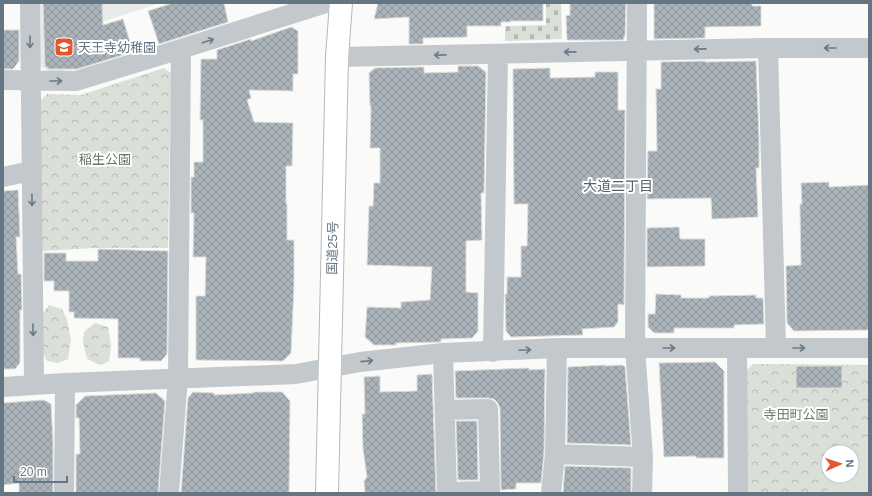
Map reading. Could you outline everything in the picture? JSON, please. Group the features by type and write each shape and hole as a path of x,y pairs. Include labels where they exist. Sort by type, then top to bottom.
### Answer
{"highway":[{"name":"国道25号","path":"327,493 337,57 340,3"}],"street":[{"path":"30,3 34,385"},
{"path":"3,80 76,81 326,3"},
{"path":"637,3 635,348 643,457 642,493"},
{"path":"768,48 776,348"},
{"path":"337,57 637,50 869,48"},
{"path":"169,493 178,378 181,49"},
{"path":"493,352 498,54"},
{"path":"3,177 31,171"},
{"path":"3,388 65,383 296,374 360,362 443,353 557,348 869,348"},
{"path":"551,493 555,454 557,348"},
{"path":"737,348 738,493"},
{"path":"443,353 447,492 490,491 488,409 445,410"},
{"path":"64,493 65,383"},
{"path":"555,454 643,457"}],"shaded area":[{"name":"天王寺幼稚園","path":"39,3 157,4 83,28 95,65 81,69 48,72 40,65"}],"green space":[{"path":"546,3 561,3 562,39 505,41 505,26 546,25"},
{"name":"稲生公園","path":"164,68 171,73 168,248 94,248 42,251 39,102 47,94 81,95"},
{"path":"49,305 62,309 67,320 71,340 68,359 58,363 47,361 41,349 38,320"},
{"path":"95,323 108,327 111,346 109,361 100,365 87,359 83,342 84,332"},
{"name":"寺田町公園","path":"753,364 869,365 869,493 747,493 746,371"},
{"path":"869,435 869,493 826,493 831,484 860,484 860,445"}],"building":[{"name":"天王寺幼稚園","path":"43,3 102,3 103,25 123,19 133,52 77,69 49,69 45,66"},
{"path":"173,3 224,3 228,22 159,44 148,11"},
{"path":"378,3 543,3 543,21 501,22 501,26 467,26 467,37 423,38 423,44 409,44 409,17 374,19"},
{"path":"570,3 626,3 625,36 623,40 567,40 566,16 570,15"},
{"path":"654,3 752,3 752,6 761,6 761,26 705,27 705,38 654,39"},
{"path":"291,27 298,31 298,74 293,74 293,91 249,90 251,98 247,100 254,122 293,123 292,166 286,166 287,240 294,240 291,353 283,361 196,360 196,296 205,296 206,257 193,257 194,213 191,213 191,177 194,177 194,162 203,162 203,120 200,120 201,59 217,59 217,50 251,39 251,41"},
{"path":"3,30 19,30 19,61 13,69 3,69"},
{"path":"756,61 759,139 759,168 756,168 758,217 712,219 711,198 647,199 648,151 657,151 656,89 661,89 661,62"},
{"path":"458,66 478,66 486,72 484,193 481,193 482,240 466,241 466,292 478,293 478,331 472,338 441,339 441,342 374,345 365,337 367,307 401,308 401,302 430,300 432,267 367,265 369,206 373,206 374,183 380,183 380,148 370,148 371,106 369,73 375,68 424,67 424,73 458,72"},
{"path":"550,68 550,78 595,77 595,72 618,72 618,110 625,110 624,305 618,304 618,322 614,327 582,329 583,335 511,337 506,331 505,294 507,294 507,277 521,277 521,246 527,246 528,204 514,204 513,69"},
{"path":"829,182 829,187 869,185 869,330 794,331 787,323 786,266 801,265 801,183"},
{"path":"18,190 20,237 16,237 18,274 21,274 22,310 20,310 20,363 15,369 3,369 3,191"},
{"path":"679,227 680,239 705,239 705,266 647,267 647,228"},
{"path":"98,249 168,251 167,354 161,361 140,361 140,358 118,358 118,319 74,318 74,312 69,312 69,291 54,291 54,281 44,281 44,253 66,253 66,261 98,261"},
{"path":"656,294 681,295 681,298 756,295 756,298 763,298 764,324 734,325 734,328 674,328 674,333 654,333 648,327 648,314 655,314"},
{"path":"715,362 724,371 724,458 696,458 696,456 664,457 659,363"},
{"path":"622,365 625,367 631,445 567,443 568,367"},
{"path":"796,366 842,366 842,388 796,388"},
{"path":"529,368 529,370 545,369 544,453 541,483 516,483 516,489 501,490 500,409 498,403 494,399 488,398 456,398 455,371"},
{"path":"432,374 436,493 365,493 364,481 367,477 363,449 362,414 365,414 364,377 380,376 380,392 417,391 417,375"},
{"path":"193,392 214,393 214,395 254,392 282,392 290,401 289,493 181,493 188,398"},
{"path":"156,393 165,401 158,493 76,493 76,454 80,454 79,418 76,418 76,405 85,396"},
{"path":"44,400 51,404 53,493 19,493 19,483 3,485 3,403"},
{"path":"456,421 477,421 478,480 458,480"},
{"path":"565,466 631,468 631,493 563,493"}],"place":[{"name":"天王寺幼稚園","path":"64,47"}],"district":[{"name":"大道二丁目","path":"618,186"}]}
